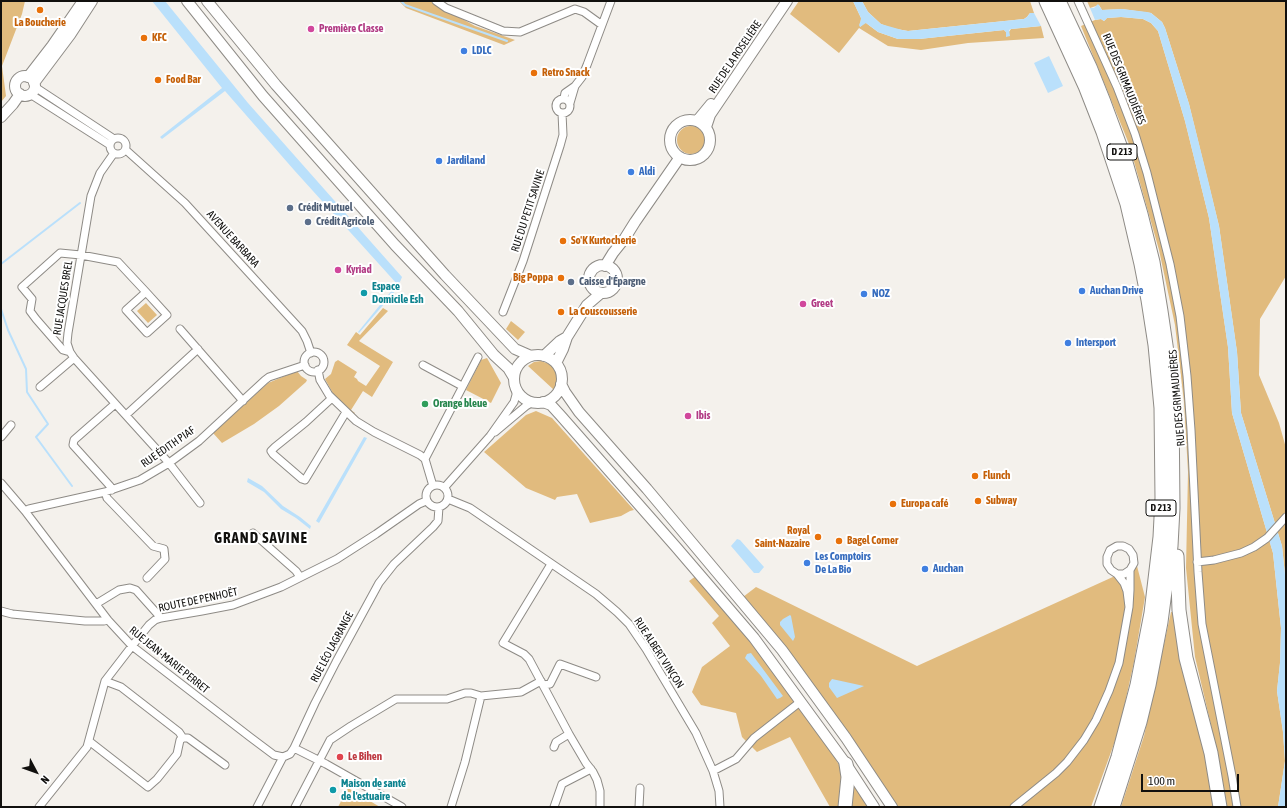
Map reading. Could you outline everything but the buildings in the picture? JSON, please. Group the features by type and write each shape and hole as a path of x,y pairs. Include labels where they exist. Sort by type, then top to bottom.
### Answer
{"highway":[{"name":"D 213","path":"1046,1 1085,86 1103,132 1127,204 1148,300 1155,345 1160,408 1162,498 1159,544 1151,613 1132,706 1118,757 1100,807"},
{"name":"D 213","path":"1059,1 1090,67 1125,159 1141,214 1151,256 1161,311 1168,359 1173,430 1173,486 1170,554 1157,650 1140,722 1113,807"},
{"path":"1173,486 1178,508 1177,567 1184,644 1191,681 1211,754 1220,807"},
{"path":"845,807 848,777 846,764"}],"main road":[{"path":"32,85 22,77 16,83 16,90 25,96 32,85 56,41 83,1"},
{"path":"32,85 75,28 92,1"},
{"path":"187,1 263,96 395,245 458,311 494,354 508,368 522,396 533,402 543,402 551,405 754,638 846,764 874,807"},
{"path":"207,1 276,85 440,270 515,349 531,356 544,356 556,363 561,373 562,384 565,392 579,412 647,489 782,650 846,738 892,807"},
{"name":"RUE DE LA ROSELIÈRE","path":"697,121 706,111 781,1"},
{"name":"RUE DE LA ROSELIÈRE","path":"706,127 710,115 787,1"},
{"path":"1,117 14,104 20,94"},
{"path":"690,120 697,121 706,127 710,141 708,149 703,155 697,159 688,160 675,154 669,142 672,131 676,125 682,121 690,120"},
{"path":"609,267 613,253 625,238 680,157"},
{"path":"601,293 592,286 590,279 592,272 597,267 609,267"},
{"path":"587,304 601,293 610,291 616,285 617,278 609,267"},
{"path":"556,363 562,352 567,336 587,304 592,286"},
{"path":"544,356 567,336"},
{"path":"515,382 516,371 520,364 531,356"},
{"path":"543,402 554,397 562,384"}],"street":[{"path":"436,1 446,8 492,28 503,31 520,32 575,9 584,12 602,25"},
{"name":"RUE DU PETIT SAVINE","path":"562,113 569,110 567,101 582,77 611,1"},
{"name":"RUE DES GRIMAUDIÈRES","path":"1078,1 1117,88 1135,134 1147,173 1170,264 1180,316 1187,376 1197,562 1202,624 1237,807"},
{"path":"32,85 112,142"},
{"name":"RUE DU PETIT SAVINE","path":"562,113 556,108 556,104 559,100 567,101"},
{"name":"RUE DU PETIT SAVINE","path":"503,312 528,248 560,146 563,135 562,113"},
{"path":"120,138 124,140 127,145 126,150 122,154 114,153 111,150 112,142 120,138"},
{"name":"AVENUE BARBARA","path":"126,150 172,190 190,208 302,331 311,353"},
{"name":"RUE JACQUES BREL","path":"114,153 100,173 94,185 91,196 68,333 70,352 169,463 200,503"},
{"path":"70,352 63,350 30,311 32,299 22,287 60,253 81,255 118,262 146,292 167,315 147,333 126,310 146,292"},
{"path":"180,329 243,400"},
{"path":"126,415 198,350"},
{"path":"311,353 320,354 324,360 323,366 318,370 312,371 305,365 305,359 311,353"},
{"path":"425,459 478,357"},
{"path":"40,387 74,358"},
{"name":"RUE ÉDITH PIAF","path":"25,511 108,491 140,480 169,463 199,440 265,380 305,365"},
{"path":"422,365 462,386"},
{"path":"318,370 320,380 332,398 356,421 425,459 433,486"},
{"path":"444,488 490,436 514,402 516,395 515,382"},
{"path":"332,398 306,422 274,446 271,451 273,454 302,480 305,480 346,412"},
{"path":"490,436 526,406 533,402"},
{"path":"115,404 74,440 73,445 110,486 108,498 153,546 164,549 165,559 147,578"},
{"path":"1,437 11,425"},
{"name":"RUE JEAN-MARIE PERRET","path":"1,483 25,511 108,620 132,646 274,755 283,757"},
{"path":"439,485 444,488 448,493 448,499 445,504 439,508 433,507 426,501 428,490 433,486 439,485"},
{"name":"RUE ALBERT VINÇON","path":"448,499 470,508 596,594 629,624 654,661 696,733 713,771 719,791 720,807"},
{"name":"ROUTE DE PENHOËT","path":"106,681 132,646 155,620 233,605 264,594 343,555 419,504 426,501"},
{"name":"RUE LÉO LAGRANGE","path":"257,807 283,757 290,754 294,748 336,662 379,583 394,564 434,527 438,521 439,508"},
{"path":"1197,562 1214,560 1241,553 1254,547 1267,538 1286,517"},
{"path":"254,533 296,570 300,577"},
{"path":"1117,574 1124,574 1130,570 1134,563 1132,552 1123,546 1117,546 1110,550 1107,557 1108,566 1124,582 1129,607"},
{"path":"551,564 503,643 524,654 529,659 569,734 593,772 600,787 600,807"},
{"path":"1014,807 1067,762 1084,740 1096,720 1109,691 1119,663 1129,607 1130,570"},
{"path":"96,604 119,590 130,588 136,590 161,618"},
{"path":"1,611 12,614 85,621 108,620"},
{"path":"295,807 330,740 396,699 447,699 471,692 481,696 520,692 542,683 550,684 560,664 596,677"},
{"path":"39,807 87,747 106,681 121,687 180,732 183,738"},
{"path":"451,807 465,762 481,696"},
{"path":"713,771 736,759 754,738 800,702"},
{"path":"554,747 556,742 569,734"},
{"path":"183,738 188,738 225,765"},
{"path":"89,741 148,787 177,754 180,740 183,738"},
{"path":"294,748 402,807"},
{"path":"554,807 562,784 591,770"},
{"path":"639,807 640,788"}],"shaded area":[{"path":"1,1 25,1 22,14 2,66 6,96 1,102"},
{"path":"399,1 432,1 475,26 515,40 504,45 406,8"},
{"path":"799,1 853,1 861,18 860,27 866,23 878,32 898,39 919,39 1004,30 1006,32 1006,36 1011,29 1041,26 1044,38 968,43 921,50 888,46 859,28 839,53 790,14"},
{"path":"862,1 1030,1 1034,13 1030,13 1024,19 908,31 891,28 881,24 868,12"},
{"path":"1087,1 1286,1 1286,276 1260,319 1259,375 1279,423 1286,448 1286,584 1282,546 1241,413 1237,352 1219,226 1189,104 1165,28 1162,22 1151,13 1122,9 1102,10 1099,5 1090,8"},
{"path":"1121,17 1143,19 1151,23 1158,31 1185,121 1209,218 1228,347 1232,413 1273,553 1281,628 1280,663 1277,691 1283,732 1285,761 1278,807 1226,807 1211,725 1195,657 1186,568 1188,472 1184,402 1175,325 1159,250 1129,144 1081,26 1095,20 1101,19 1104,21 1107,18"},
{"path":"691,126 701,130 705,140 701,150 691,154 681,150 677,140 681,130"},
{"path":"146,303 157,315 148,323 137,311"},
{"path":"383,308 388,311 359,341 393,362 372,397 363,391 351,410 355,413 353,415 335,397 325,379 331,374 335,362 338,360 357,372 354,377 366,386 380,366 347,345 356,332 360,335"},
{"path":"511,321 525,332 518,340 506,329"},
{"path":"487,358 501,383 491,403 466,390 481,360"},
{"path":"541,361 552,365 557,372 558,382 554,390 528,366 534,362"},
{"path":"297,371 307,380 306,382 279,406 254,424 222,443 213,433 268,383"},
{"path":"536,411 552,418 634,510 621,516 590,523 577,494 557,497 555,500 526,488 484,452 526,415"},
{"path":"1137,566 1145,597 1134,662 1119,730 1091,807 898,807 743,597 756,587 917,666"},
{"path":"696,576 758,650 829,748 842,770 855,783 870,807 830,807 790,737 757,752 742,737 736,713 701,705 692,692 702,667 730,646 712,623 719,616 689,581"},
{"path":"1171,612 1175,612 1209,768 1213,807 1121,807 1144,736"},
{"path":"348,788 380,807 338,807"}],"water":[{"path":"152,1 165,1 248,103 402,277 397,289 359,333 358,332 397,284 225,91 162,139 160,137 222,88"},
{"path":"853,1 862,1 868,12 881,24 908,31 1024,19 1030,13 1034,13 1041,26 1011,29 1009,30 1010,36 1006,37 1006,32 1004,30 919,39 898,39 878,32 866,23 860,27 859,25 861,18"},
{"path":"1098,4 1102,10 1122,9 1151,13 1162,22 1189,104 1219,226 1237,352 1241,413 1282,546 1286,584 1286,807 1278,807 1285,761 1283,732 1277,691 1280,663 1281,628 1273,553 1232,413 1228,347 1209,218 1185,121 1158,31 1151,23 1143,19 1121,17 1107,18 1104,21 1101,19 1095,20 1090,8 1094,8"},
{"path":"1049,56 1063,86 1048,93 1034,63"},
{"path":"364,437 367,438 319,523 316,521"},
{"path":"248,478 262,486 283,506 311,526 310,529 281,509 264,492 247,482"},
{"path":"737,539 740,540 764,567 759,573 754,573 731,546"},
{"path":"790,615 795,637 793,641 780,625 780,622 783,619"},
{"path":"751,653 783,696 777,699 761,676 745,658 747,654"},
{"path":"832,679 864,686 837,698 829,687 829,683"}],"waterway":[{"path":"401,1 405,5 507,41"},
{"path":"1,264 80,203"},
{"path":"1,309 8,330 26,369 27,392 48,424 36,437 72,486"}],"place":[{"name":"La Boucherie","path":"40,10"},
{"name":"Première Classe","path":"311,29"},
{"name":"KFC","path":"144,38"},
{"name":"LDLC","path":"464,51"},
{"name":"Retro Snack","path":"534,73"},
{"name":"Food Bar","path":"158,80"},
{"name":"Jardiland","path":"439,161"},
{"name":"Aldi","path":"631,172"},
{"name":"Crédit Mutuel","path":"290,208"},
{"name":"Crédit Agricole","path":"308,222"},
{"name":"So'K Kurtocherie","path":"563,241"},
{"name":"Kyriad","path":"338,270"},
{"name":"Big Poppa","path":"561,278"},
{"name":"Caisse d'Épargne","path":"571,282"},
{"name":"Auchan Drive","path":"1082,291"},
{"name":"Espace Domicile Esh","path":"364,293"},
{"name":"NOZ","path":"864,294"},
{"name":"Greet","path":"803,304"},
{"name":"La Couscousserie","path":"561,312"},
{"name":"Intersport","path":"1068,343"},
{"name":"Orange bleue","path":"425,404"},
{"name":"Ibis","path":"688,416"},
{"name":"Flunch","path":"975,476"},
{"name":"Subway","path":"978,501"},
{"name":"Europa café","path":"893,504"},
{"name":"Royal Saint-Nazaire","path":"818,537"},
{"name":"Bagel Corner","path":"839,541"},
{"name":"Les Comptoirs De La Bio","path":"807,563"},
{"name":"Auchan","path":"925,569"},
{"name":"Le Bihen","path":"340,757"},
{"name":"Maison de santé de l'estuaire","path":"333,790"}],"district":[{"name":"GRAND SAVINE","path":"261,538"}]}
